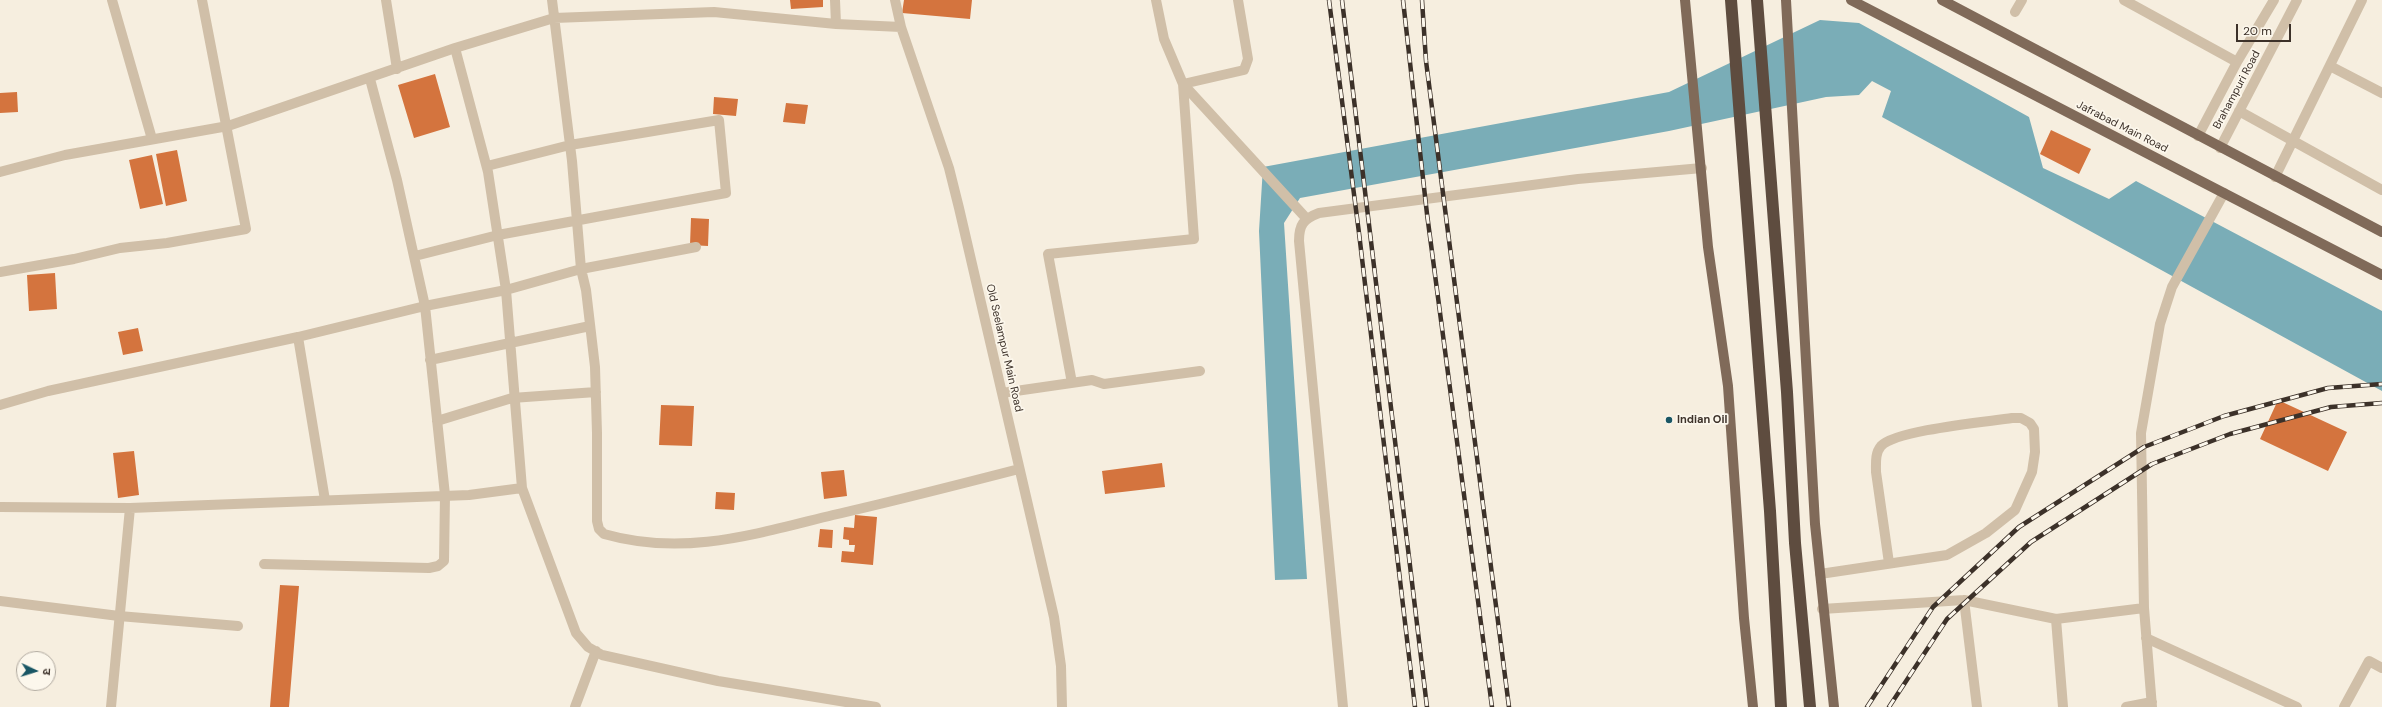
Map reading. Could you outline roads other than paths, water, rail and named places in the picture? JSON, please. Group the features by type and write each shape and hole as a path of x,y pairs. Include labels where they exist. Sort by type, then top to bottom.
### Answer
{"highway":[{"path":"1731,0 1770,519 1781,707"},
{"path":"1758,0 1787,392 1795,543 1810,707"}],"main road":[{"path":"1685,0 1711,276 1728,386 1744,618 1753,707"},
{"path":"1786,0 1822,609 1834,707"},
{"name":"Jafrabad Main Road","path":"1851,0 2382,274"},
{"path":"1942,0 2220,148 2382,232"}],"street":[{"path":"112,0 152,139"},
{"path":"0,272 74,259 120,248 167,243 246,229 228,126 202,0"},
{"path":"386,0 397,69"},
{"path":"552,0 570,146 581,269 590,326 596,392 597,521 599,529 604,534 610,536 672,544 712,542 925,494 1019,469"},
{"path":"835,0 836,24"},
{"name":"Old Seelampur Main Road","path":"895,0 901,27 949,168 1054,618 1060,658 1062,707"},
{"path":"1072,382 1048,254 1194,239 1183,84 1164,39 1156,0"},
{"path":"1183,84 1244,70 1248,59 1238,0"},
{"path":"2015,12 2022,0"},
{"path":"2124,0 2237,62"},
{"name":"Brahampuri Road","path":"2198,136 2237,62 2274,0"},
{"name":"Brahampuri Road","path":"2220,148 2297,0"},
{"path":"2276,177 2362,0"},
{"path":"0,172 65,155 228,126 370,79 455,48 554,18 714,12 836,24 901,27"},
{"path":"455,48 487,166 498,235 506,290 522,488 570,620 576,632 588,647 602,655 718,681 876,707"},
{"path":"2330,66 2382,93"},
{"path":"264,564 429,568 438,566 444,561 445,495 425,306 415,256 370,79"},
{"path":"1183,84 1306,218"},
{"path":"2239,111 2382,190"},
{"path":"415,256 498,235 726,193 719,120 570,146 487,166"},
{"path":"1343,707 1298,241 1299,230 1306,218 1319,212 1578,179 1702,168"},
{"path":"2126,707 2152,705 2144,608 2141,433 2160,324 2172,287 2224,193"},
{"path":"0,405 48,391 298,337 425,306 506,290 581,269 696,247"},
{"path":"430,360 510,341 590,326"},
{"path":"298,337 325,500"},
{"path":"1002,393 1072,382 1092,380 1104,384 1200,371"},
{"path":"437,421 515,398 596,392"},
{"path":"1820,574 1946,555 1986,533 2015,510 2032,472 2035,452 2034,429 2030,423 2021,418 2012,418 1899,436 1882,446 1876,458 1876,472 1889,563"},
{"path":"0,507 130,508 499,493 522,488"},
{"path":"111,707 130,508"},
{"path":"1822,609 1964,600 2056,619 2144,608"},
{"path":"1964,600 1977,707"},
{"path":"0,601 119,616 238,626"},
{"path":"2056,619 2063,707"},
{"path":"2146,638 2297,707"},
{"path":"575,707 596,651"},
{"path":"2344,707 2369,661 2382,668"}],"water":[{"path":"1820,20 1859,23 2029,117 2043,168 2109,199 2136,181 2382,311 2382,391 1882,117 1891,91 1872,81 1859,95 1826,97 1669,131 1300,198 1284,223 1307,579 1275,580 1259,231 1263,167 1669,92"}],"railway":[{"path":"1329,0 1359,233 1415,707"},
{"path":"1342,0 1427,707"},
{"path":"1403,0 1427,214 1492,707"},
{"path":"1422,0 1426,61 1509,707"},
{"path":"1867,707 1933,607 2019,527 2144,447 2224,416 2328,388 2382,384"},
{"path":"1889,707 1947,619 2031,542 2152,464 2230,434 2331,407 2382,403"}],"place":[{"name":"Indian Oil","path":"1669,420"}]}
